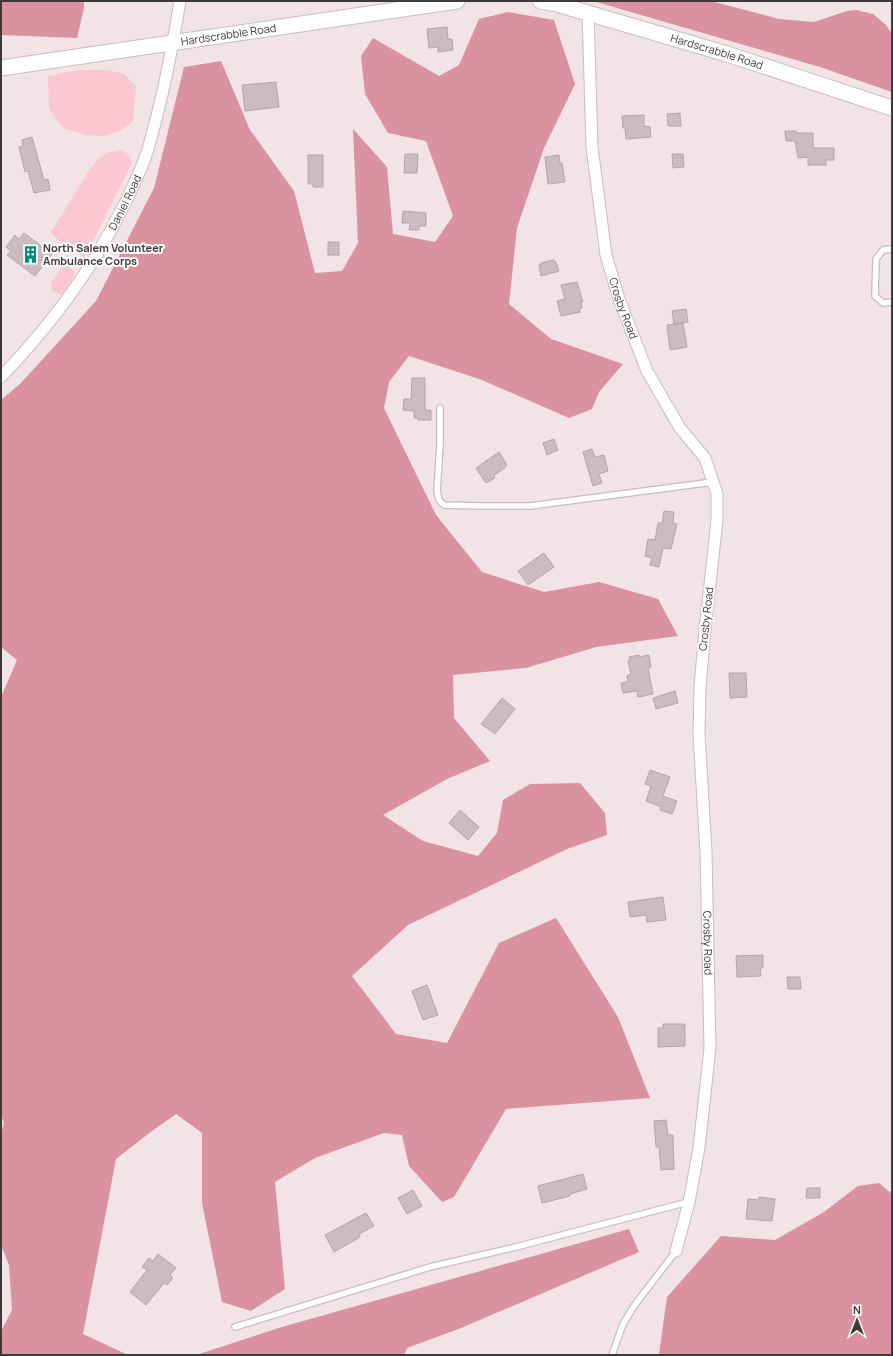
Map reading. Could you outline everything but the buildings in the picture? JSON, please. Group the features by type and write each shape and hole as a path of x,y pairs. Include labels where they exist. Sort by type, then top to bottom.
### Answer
{"street":[{"name":"Daniel Road","path":"1,377 32,344 60,309 87,272 111,232 147,151 159,108 173,43 180,1"},
{"name":"Hardscrabble Road","path":"1,68 457,1"},
{"name":"Hardscrabble Road","path":"540,1 588,12 727,54 892,108"},
{"name":"Crosby Road","path":"588,12 592,147 606,254 619,299 646,371 680,428 705,458 717,494 717,520 700,687 699,734 706,852 710,1048 698,1148 689,1202 676,1251"}],"lane":[{"path":"892,249 883,250 876,259 875,296 883,303 892,302"},
{"path":"440,408 440,445 436,491 439,500 444,504 530,506 713,482"},
{"path":"235,1327 430,1267 516,1247 689,1202"},
{"path":"612,1355 623,1324 634,1306 676,1251"}],"shaded area":[{"path":"1,1 84,1 84,8 77,38 1,35"},
{"path":"593,1 711,1 779,19 814,22 847,11 856,10 873,14 886,25 892,34 892,92 820,67"},
{"path":"508,12 554,20 575,84 544,148 517,228 509,304 551,339 623,364 599,392 592,409 569,418 482,380 409,356 389,382 384,408 436,515 482,572 544,592 599,582 658,599 678,636 596,647 526,668 453,675 454,718 490,761 447,779 383,815 423,841 478,856 497,833 503,800 530,784 580,783 605,813 607,835 567,849 408,925 352,976 396,1034 447,1043 499,943 556,918 618,1017 650,1098 506,1109 454,1197 442,1202 409,1166 402,1135 384,1133 315,1158 275,1182 285,1289 251,1311 222,1302 202,1203 202,1133 176,1114 116,1159 83,1334 128,1355 1,1355 1,1331 12,1310 9,1265 1,1245 1,1135 4,1122 1,1116 1,697 17,660 1,647 1,400 20,384 96,301 154,188 184,67 221,61 250,130 294,191 315,273 342,271 358,243 353,129 387,167 393,234 435,242 453,216 426,141 388,133 365,94 361,56 373,38 439,76 459,65 479,19"},
{"path":"79,70 107,70 124,74 136,86 133,121 120,131 104,136 87,135 63,128 49,108 48,76"},
{"path":"120,150 128,154 132,163 85,257 66,246 51,232 94,163 109,152"},
{"path":"64,267 70,267 75,274 62,295 52,290 51,283 59,271"},
{"path":"879,1183 892,1194 892,1355 659,1354 667,1297 721,1236 775,1240 824,1212 858,1186"},
{"path":"629,1229 639,1252 461,1328 407,1348 404,1355 196,1355 282,1327"}],"place":[{"name":"North Salem Volunteer Ambulance Corps","path":"30,254"}]}
